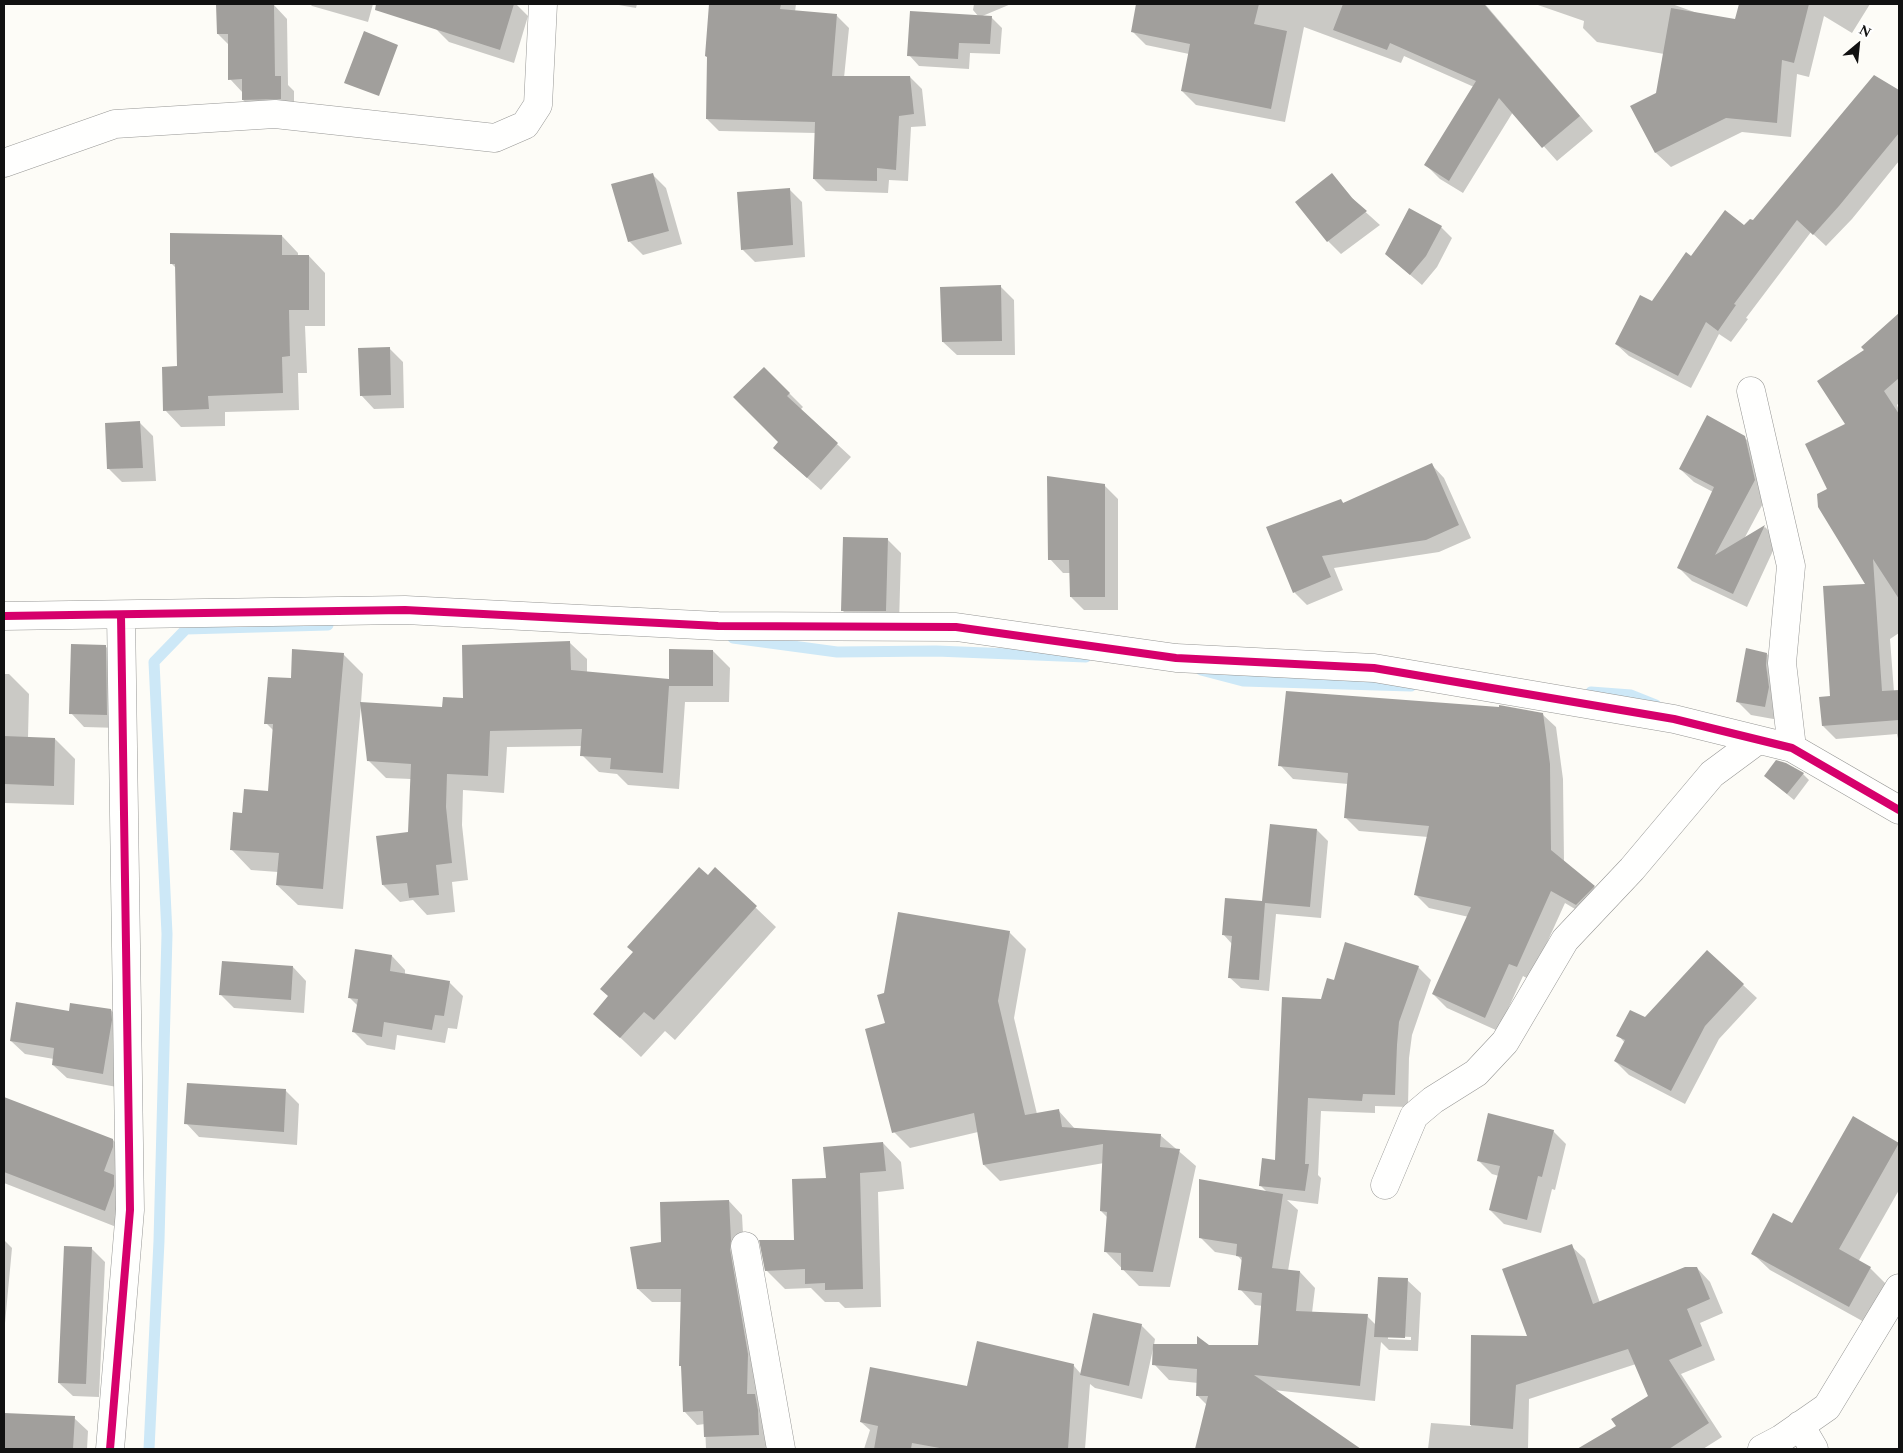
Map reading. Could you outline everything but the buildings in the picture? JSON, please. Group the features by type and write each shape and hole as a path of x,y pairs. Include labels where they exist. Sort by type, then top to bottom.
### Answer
{"street":[{"path":"4,163 115,124 275,114 495,138 525,125 538,105 544,4"},
{"path":"1751,391 1791,566 1782,663 1792,748"},
{"path":"4,616 405,610 718,626 956,627 1176,658 1374,668 1674,719 1792,748 1899,810"},
{"path":"110,1449 130,1210 121,615"},
{"path":"1385,1185 1414,1116 1433,1100 1476,1073 1505,1042 1565,940 1632,869 1712,774 1758,740"},
{"path":"745,1246 781,1449"},
{"path":"1762,1449 1827,1407 1899,1288"},
{"path":"1800,1426 1814,1449"}],"waterway":[{"path":"149,1449 159,1241 167,934 154,662 186,629 328,625"},
{"path":"733,638 837,652 936,651 1086,657"},
{"path":"1201,670 1243,681 1411,686"},
{"path":"1591,692 1631,695 1656,705"}],"cycle path":[{"path":"4,616 405,610 718,626 956,627 1176,658 1374,668 1674,719 1792,748 1899,810"},
{"path":"110,1449 130,1210 121,615"}]}
